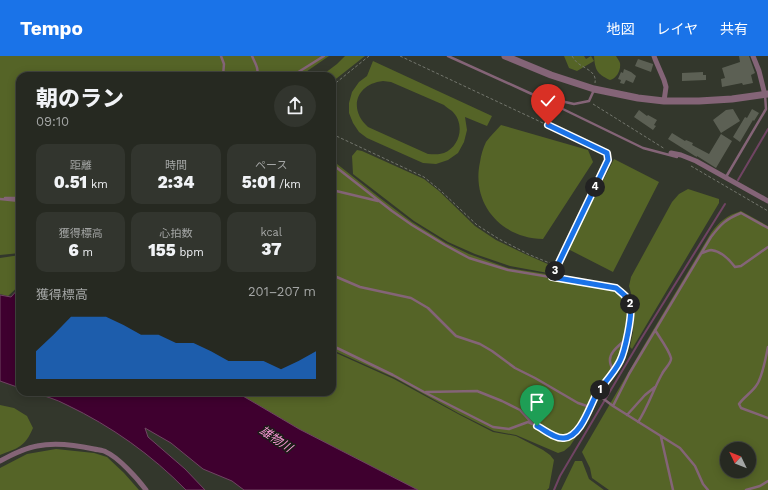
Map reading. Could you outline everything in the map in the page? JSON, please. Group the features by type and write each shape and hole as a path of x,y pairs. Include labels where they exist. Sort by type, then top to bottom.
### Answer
{"street":[{"path":"505,56 551,75 594,89 638,98 664,101 732,99 766,94 753,56"},
{"path":"654,56 666,87 664,101"},
{"path":"672,153 696,161 768,201"},
{"path":"0,461 36,446 58,444 83,446 105,451 111,455 140,482 146,490"}],"lane":[{"path":"221,56 224,64 223,72"},
{"path":"252,56 258,72"},
{"path":"298,72 324,56"},
{"path":"448,56 534,95 643,148 677,157"},
{"path":"534,95 574,104 589,102 594,89"},
{"path":"726,177 766,109 766,94"},
{"path":"336,167 412,225 470,258 508,270 616,288 624,294 630,304 630,319 627,339 620,361 597,395 576,432 565,438 557,437 528,422 509,429 493,427 393,375 336,348"},
{"path":"336,191 380,201"},
{"path":"1,198 16,198"},
{"path":"1,198 16,200"},
{"path":"613,406 629,374 655,330 711,237 720,225 732,216 741,213 768,228"},
{"path":"702,253 711,250 723,254 735,267 741,266 768,247"},
{"path":"336,277 360,287 411,298 428,308 456,336 480,344 515,368 546,384 564,396 590,407"},
{"path":"638,422 663,372 671,361 671,358 655,330"},
{"path":"613,372 610,361 611,355 616,348 627,339"},
{"path":"768,347 761,377 757,386 742,399 739,404 741,408 768,418"},
{"path":"627,415 656,386"},
{"path":"424,392 477,391 520,410 533,424"},
{"path":"597,395 680,448 695,466 704,490"},
{"path":"661,437 673,490"},
{"path":"746,490 768,482"},
{"path":"702,484 708,490"}],"path":[{"path":"336,83 369,56"},
{"path":"400,56 607,153 608,160 552,277"},
{"path":"572,56 578,63 595,75 596,80 594,89"},
{"path":"336,136 424,177 477,225 499,239 530,255 557,266"}],"green space":[{"path":"0,56 329,56 306,72 16,72 16,253 0,255"},
{"path":"345,56 365,56 336,79 336,72 326,72"},
{"path":"564,56 584,56 586,59 591,56 594,61 577,71 569,68"},
{"path":"594,56 616,56 620,62 617,76 610,80 602,76 596,68"},
{"path":"373,61 492,116 487,126 465,117 467,130 464,142 458,153 448,160 436,164 423,163 367,138 359,132 353,123 349,113 349,103 352,92 359,82 367,76","holes":["383,81 391,82 444,105 452,111 459,122 460,128 457,140 450,150 442,154 428,154 368,127 358,113 357,105 361,92 366,87 374,83"]},
{"path":"501,125 588,150 593,162 543,239 528,237 514,232 502,225 492,216 485,205 480,192 478,177 483,149 489,138"},
{"path":"357,150 424,179 439,191 475,226 496,240 550,265 554,269 553,272 548,273 510,266 475,254 448,242 414,221 353,174 352,156"},
{"path":"614,159 659,182 613,272 568,249"},
{"path":"336,163 412,222 446,243 469,254 508,268 616,285 625,291 633,304 631,330 624,356 618,370 604,387 591,414 570,446 564,451 558,453 516,435 494,431 395,378 337,352"},
{"path":"688,189 719,199 719,203 632,349 630,347 633,332 634,304 629,286 631,277 672,202 679,194"},
{"path":"741,211 768,226 768,490 609,490 592,478 590,468 582,452 711,233 717,225 727,217"},
{"path":"16,256 16,289 8,296 0,294 0,258"},
{"path":"336,353 394,379 493,432 516,436 543,450 554,460 549,488 547,490 418,490 299,429 243,396 336,396"},
{"path":"0,405 14,408 27,416 33,428 24,443 0,455"},
{"path":"56,449 94,453 107,457 139,490 0,490 0,468 27,454"},
{"path":"575,461 582,461 589,479 604,490 561,490"}],"water":[{"path":"16,291 16,387 0,381 0,295 11,297"},
{"name":"雄物川","path":"44,396 243,396 299,429 418,490 244,490 232,481 203,469 171,443 145,428 148,437 185,469 205,490 186,490 145,453 130,442 83,413"}],"building":[{"path":"739,56 749,56 755,73 751,75 753,83 743,85 742,83 722,87 721,79 725,78 722,68 740,62"},
{"path":"638,59 653,64 651,72 635,66"},
{"path":"624,69 636,76 633,83 626,80 624,84 620,83 621,80 618,79 621,72 623,73"},
{"path":"703,72 703,75 706,75 706,80 682,81 682,73"},
{"path":"733,109 740,121 721,133 713,120 726,110"},
{"path":"752,109 759,113 740,142 733,137 745,117 747,118"},
{"path":"639,110 647,116 648,115 657,120 654,125 656,126 653,130 634,117"},
{"path":"672,133 685,141 686,140 693,143 692,145 709,154 721,134 732,141 716,168 668,139"}],"waterway":[{"path":"738,180 768,129"},
{"path":"554,490 560,476 641,339 725,204"}],"route":[{"path":"537,426 557,437 565,438 576,432 597,394 620,361 627,339 630,314 630,304 624,294 616,288 552,277 608,160 607,153 548,125"}]}
